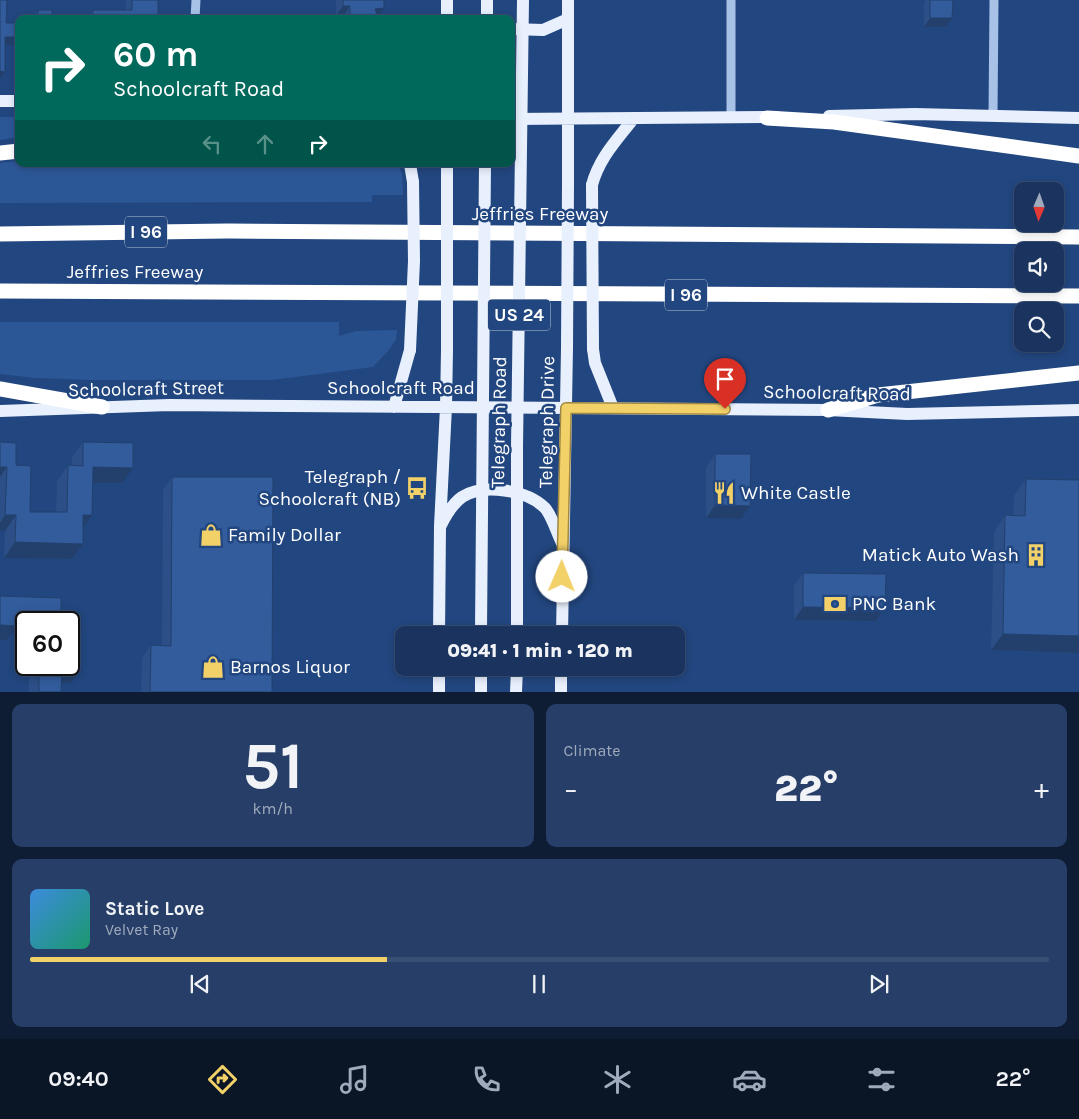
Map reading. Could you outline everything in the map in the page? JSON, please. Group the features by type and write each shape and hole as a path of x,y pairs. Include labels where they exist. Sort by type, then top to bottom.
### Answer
{"highway":[{"path":"767,118 834,122 1079,156"},
{"path":"0,153 15,151"},
{"name":"Jeffries Freeway","path":"0,234 228,231 1079,237"},
{"name":"Jeffries Freeway","path":"0,291 1079,296"},
{"path":"828,410 878,396 1079,373"},
{"path":"0,389 102,407"}],"main road":[{"path":"447,0 448,15"},
{"path":"487,0 487,15"},
{"name":"Telegraph Road","path":"517,626 517,457 523,0"},
{"name":"Telegraph Drive","path":"562,626 567,348 568,0"},
{"path":"515,29 543,30 568,19"},
{"path":"0,101 15,101"},
{"path":"515,120 767,118 915,114 1079,118"},
{"path":"613,408 595,363 593,349 592,184 602,158 632,119"},
{"path":"394,407 410,350 414,261 413,182 410,167"},
{"path":"439,626 440,526 447,350 447,167"},
{"name":"Telegraph Road","path":"481,626 485,167"},
{"name":"Schoolcraft Street","path":"0,411 169,405 293,406"},
{"name":"Schoolcraft Road","path":"293,406 828,410 907,414 1079,410"},
{"path":"440,526 449,510 462,497 480,490 508,491 529,497 546,509 563,545"},
{"path":"439,676 439,692"},
{"path":"481,676 482,692"},
{"path":"516,676 516,692"},
{"path":"561,676 561,692"}],"street":[{"path":"196,0 196,15"},
{"path":"731,0 731,118"},
{"path":"993,115 994,0"}],"shaded area":[{"path":"0,117 15,117 15,138 0,140"},
{"path":"15,161 15,167 399,167 402,173 403,195 372,195 372,202 0,203 0,163"},
{"path":"0,322 339,322 339,336 356,331 397,330 396,339 389,350 373,367 272,380 93,380 36,378 0,374"}],"building":[{"path":"0,0 7,0 6,23 15,23 15,37 5,37 5,72 0,71"},
{"path":"132,0 158,0 158,15 93,15 93,10 132,10"},
{"path":"343,0 384,0 384,8 375,9 377,15 350,15 350,6 343,6"},
{"path":"930,0 953,0 952,18 930,18"},
{"path":"38,10 52,10 52,15 38,15"},
{"path":"0,442 16,443 16,465 31,466 30,512 67,512 68,465 83,466 83,442 133,443 133,468 93,467 92,515 83,515 83,544 15,542 16,515 5,515 7,467 0,467"},
{"path":"715,454 751,454 750,506 715,505"},
{"path":"172,477 273,477 272,692 150,692 151,645 171,646"},
{"name":"Matick Auto Wash","path":"1026,479 1079,480 1079,636 1003,634 1005,515 1025,516"},
{"path":"803,573 886,574 885,608 803,607"},
{"path":"0,596 61,598 61,611 15,611 15,626 0,625"},
{"path":"80,613 81,613 80,669"},
{"path":"39,676 62,676 61,692 39,692"}],"place":[{"name":"Telegraph / Schoolcraft (NB)","path":"417,488"},
{"name":"White Castle","path":"724,493"},
{"name":"Family Dollar","path":"211,535"},
{"name":"Matick Auto Wash","path":"1036,555"},
{"name":"PNC Bank","path":"835,604"},
{"name":"Barnos Liquor","path":"213,667"}],"route":[{"path":"562,577 566,408 725,409"}]}
